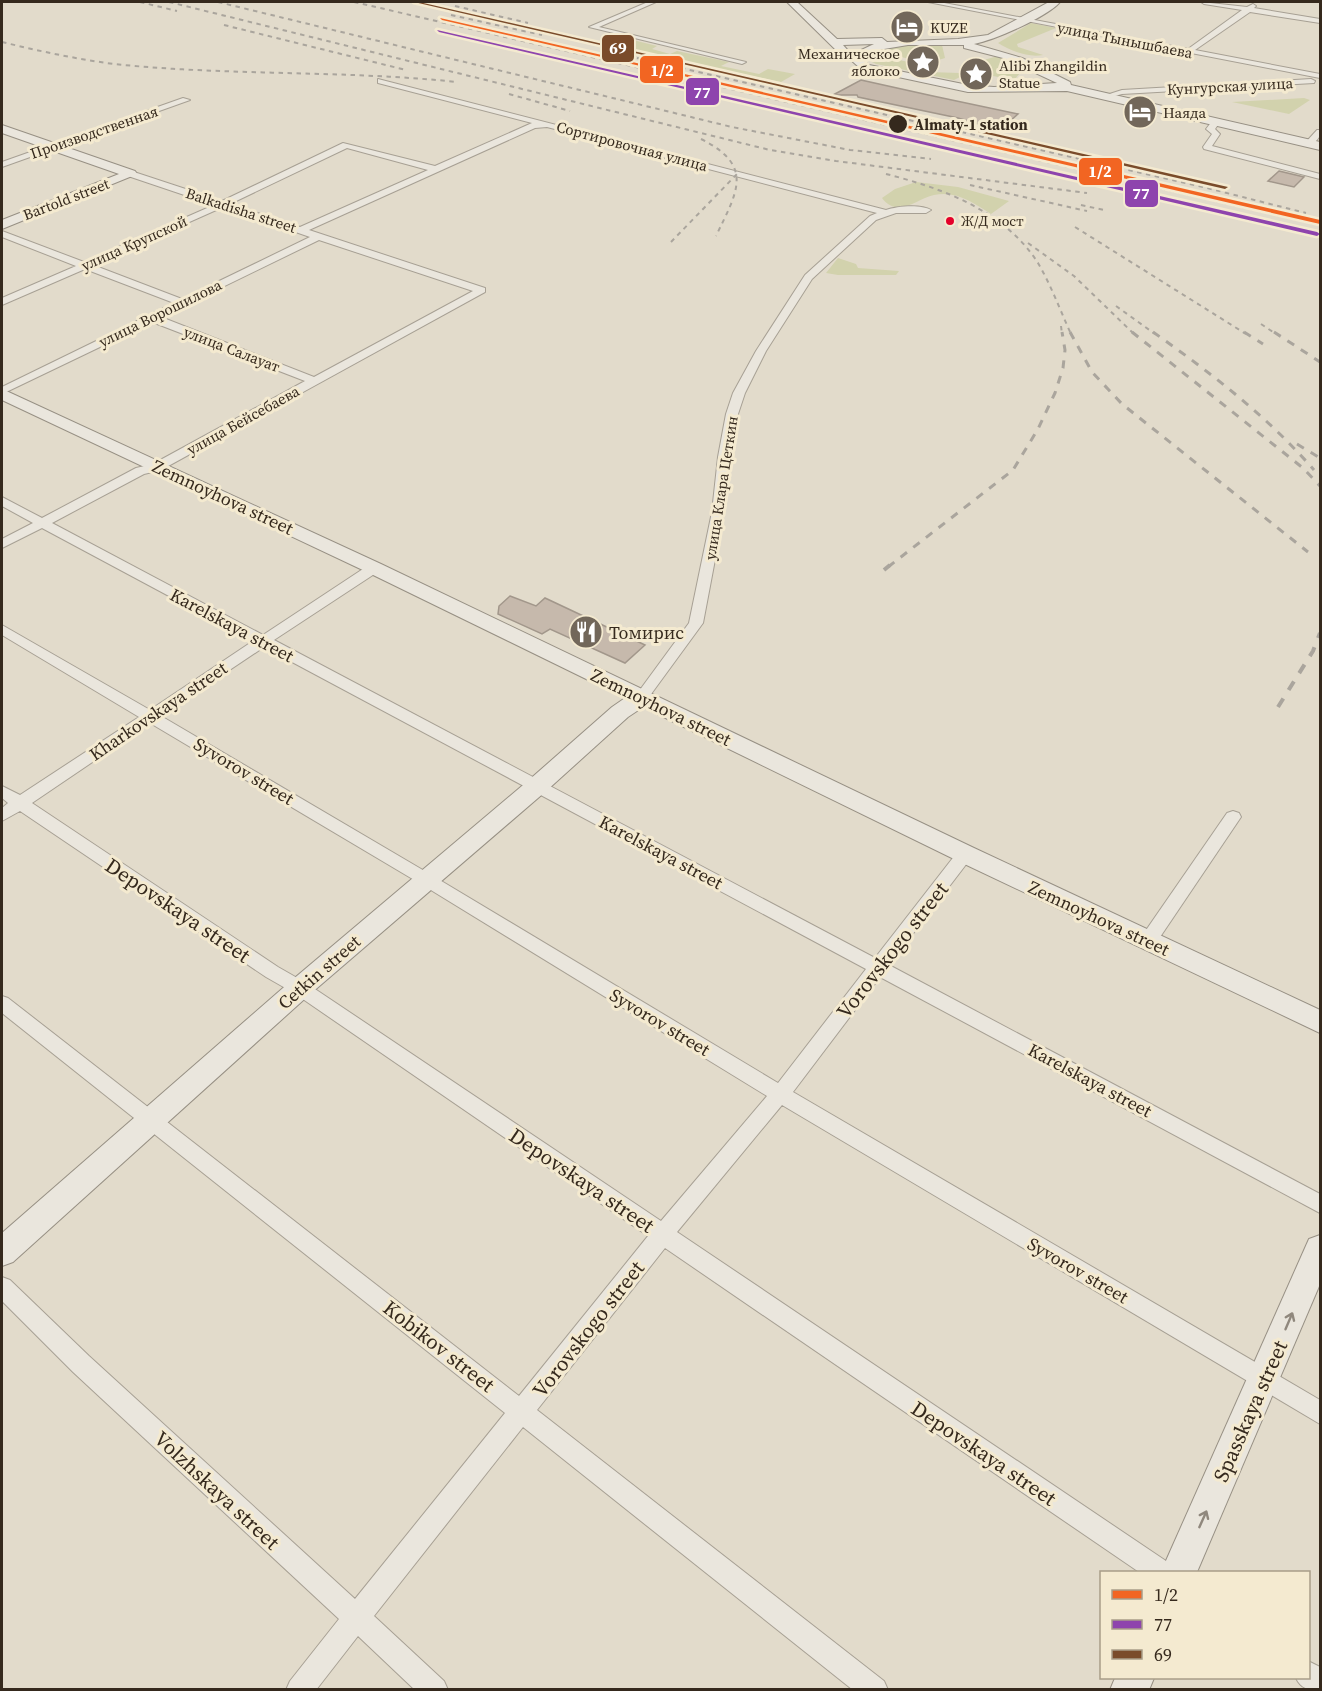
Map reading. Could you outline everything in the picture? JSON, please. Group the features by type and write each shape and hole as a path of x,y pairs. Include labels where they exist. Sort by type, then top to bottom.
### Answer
{"street":[{"path":"653,2 592,27 742,62"},
{"path":"792,2 854,62 865,67 970,89 1002,90 1046,85 1081,91 1315,145 1320,132"},
{"name":"улица Тынышбаева","path":"930,2 1320,78"},
{"path":"865,67 856,58 860,53 869,49 890,44 931,43 992,37 1055,2"},
{"path":"1204,2 1320,21"},
{"path":"1188,52 1259,2"},
{"path":"823,33 838,38 981,48 1012,57 1025,69 1026,77 1019,83 1002,90"},
{"path":"992,37 993,44 1012,57 1081,91"},
{"path":"836,45 841,41 865,40"},
{"name":"Кунгурская улица","path":"1104,97 1122,92 1320,78"},
{"name":"Сортировочная улица","path":"381,81 883,212"},
{"name":"Производственная","path":"2,165 186,100"},
{"path":"1216,122 1210,129 1216,134 1208,147 1320,177"},
{"path":"301,230 534,125 571,130"},
{"name":"Balkadisha street","path":"2,129 130,174 481,290"},
{"name":"улица Крупской","path":"2,302 223,204 346,145 435,169"},
{"name":"Bartold street","path":"2,225 130,174"},
{"path":"883,212 926,210"},
{"name":"улица Клара Цеткин","path":"641,698 696,623 718,512 724,457 732,414 739,393 761,351 808,277 873,218 883,212"},
{"path":"2,234 181,302"},
{"name":"улица Ворошилова","path":"2,392 319,236"},
{"name":"улица Бейсебаева","path":"2,544 140,471 157,466 481,290"},
{"name":"улица Салауат","path":"150,318 314,381"},
{"name":"Zemnoyhova street","path":"2,392 1320,1022"},
{"name":"Karelskaya street","path":"2,501 1320,1204"},
{"name":"Kharkovskaya street","path":"2,815 374,568"},
{"name":"Syvorov street","path":"2,629 427,880 780,1094 1320,1413"},
{"name":"Cetkin street","path":"2,1252 300,988 537,786 620,712 641,698"},
{"name":"Depovskaya street","path":"2,791 272,972 300,988 1159,1571"},
{"path":"1148,941 1233,817"},
{"name":"Vorovskogo street","path":"299,1689 662,1235 780,1094 965,854"},
{"name":"Kobikov street","path":"2,1003 875,1689"},
{"name":"Spasskaya street","path":"1179,1571 1320,1249"},
{"name":"Volzhskaya street","path":"2,1287 81,1364 435,1689"}],"green space":[{"path":"1031,23 1056,28 1017,44 1018,47 1043,55 1031,56 1008,49 998,43"},
{"path":"633,40 657,46 652,49 670,54 677,51 729,62 721,66 759,74 768,69 795,74 781,82 600,46 624,44"},
{"path":"900,45 942,45 945,58 929,63 877,52"},
{"path":"873,54 926,66 924,69 928,72 960,73 962,76 954,80 876,64 868,60"},
{"path":"998,56 1011,62 1021,72 1014,80 993,76 992,72 975,66 973,63"},
{"path":"1304,98 1310,100 1289,114 1232,102"},
{"path":"916,182 958,187 1009,201 991,214 964,198 950,194 934,195 901,207 894,207 882,198 895,189"},
{"path":"838,258 856,264 858,268 899,271 896,275 826,273"}],"building":[{"path":"861,80 1018,114 1002,128 988,127 857,95 833,95"},
{"path":"1279,171 1304,177 1294,187 1268,181"},
{"name":"Томирис","path":"510,596 536,606 545,598 645,645 625,663 550,629 542,634 498,614 499,606"}],"railway":[{"path":"140,2 177,11"},
{"path":"169,2 770,150 836,161 1087,193"},
{"path":"218,2 732,127 850,150 931,159"},
{"path":"354,2 1320,225"},
{"path":"416,2 462,12"},
{"path":"455,6 528,23"},
{"path":"451,15 542,35"},
{"path":"224,25 406,70"},
{"path":"2,42 86,60 157,68 414,78 457,82"},
{"path":"637,58 1207,188 1306,213"},
{"path":"509,94 570,111"},
{"path":"701,139 729,159 736,175"},
{"path":"886,174 929,186 971,204 1008,229 1038,263 1071,333"},
{"path":"671,242 736,175"},
{"path":"716,236 735,193 736,175"},
{"path":"970,185 1087,211"},
{"path":"1081,205 1104,210"},
{"path":"1075,227 1246,334"},
{"path":"1028,243 1074,276 1134,334"},
{"path":"1116,306 1155,334"},
{"path":"1261,324 1276,334"},
{"path":"1061,326 1062,334"},
{"path":"888,567 1013,470 1038,429 1055,393 1063,368 1065,350 1062,332"},
{"path":"1132,332 1303,468 1320,486"},
{"path":"1153,332 1258,413 1314,470"},
{"path":"1244,332 1263,344"},
{"path":"1274,332 1320,362"},
{"path":"1071,333 1092,372 1122,404 1308,552"},
{"path":"1297,444 1320,458"},
{"path":"884,570 890,565"},
{"path":"1278,707 1313,651 1320,633"}],"transit line":[{"name":"69","path":"416,2 1225,187"},
{"name":"1/2","path":"442,19 1320,222"},
{"name":"77","path":"439,31 1317,234"}],"place":[{"name":"KUZE","path":"907,27"},
{"name":"Механическое яблоко","path":"923,62"},
{"name":"Alibi Zhangildin Statue","path":"976,74"},
{"name":"Наяда","path":"1140,112"},
{"name":"Almaty-1 station","path":"898,124"},
{"name":"Ж/Д мост","path":"950,221"},
{"name":"Томирис","path":"586,632"}]}
